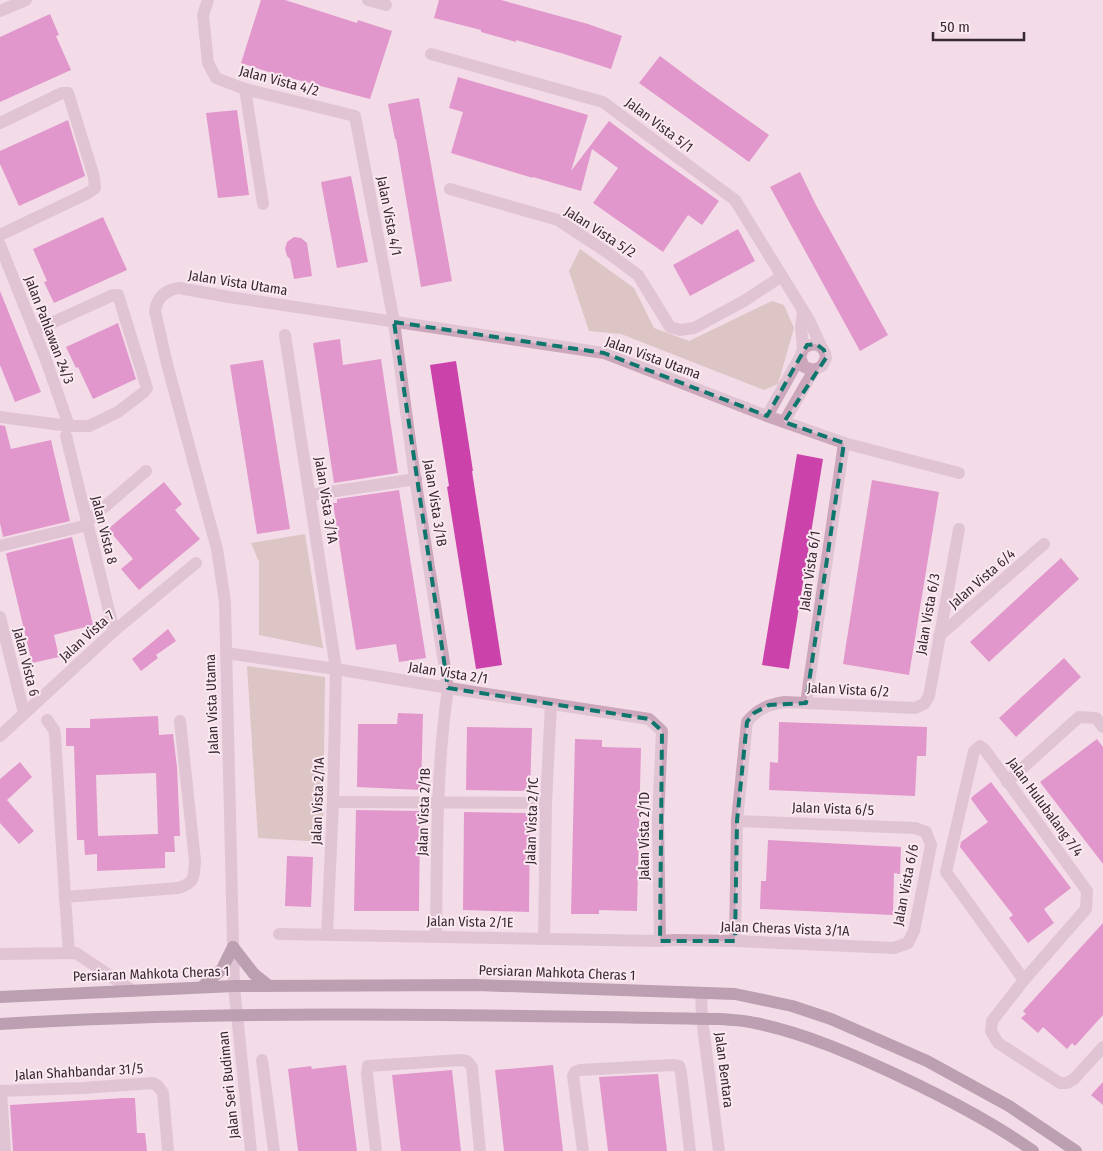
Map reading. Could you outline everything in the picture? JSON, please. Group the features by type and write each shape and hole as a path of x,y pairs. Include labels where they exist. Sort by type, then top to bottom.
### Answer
{"main road":[{"path":"202,987 222,969 233,947 254,974 269,986"},
{"name":"Persiaran Mahkota Cheras 1","path":"0,997 234,986 476,985 752,996 792,1006 831,1019 927,1061 1010,1106 1076,1151"},
{"path":"0,1024 104,1018 465,1015 702,1018 754,1022 829,1046 927,1088 1012,1136 1033,1151"}],"street":[{"path":"0,11 26,0"},
{"name":"Jalan Vista 4/2","path":"208,0 203,15 208,63 216,78 245,89 355,116"},
{"path":"368,0 386,5"},
{"name":"Jalan Vista 5/1","path":"431,54 603,102 735,200 808,320 821,346"},
{"path":"245,89 263,204"},
{"path":"0,122 62,93 68,93 94,177 95,188 0,235"},
{"name":"Jalan Vista 4/1","path":"355,116 394,322"},
{"name":"Jalan Vista 5/2","path":"450,189 558,220 638,275 670,327 680,330 694,328 744,301 782,276"},
{"name":"Jalan Pahlawan 24/3","path":"0,246 34,331 68,431"},
{"name":"Jalan Vista Utama","path":"237,1016 234,986 225,602 217,549 167,364 155,311 156,305 166,292 179,288 604,353 767,416 844,443 959,473"},
{"path":"0,417 68,431 90,426 118,412 147,388 146,379 118,295 112,294 34,331"},
{"name":"Jalan Vista 5/1","path":"801,353 802,312"},
{"name":"Jalan Vista 3/1B","path":"394,322 448,688"},
{"name":"Jalan Vista 3/1A","path":"285,335 336,669"},
{"path":"767,416 801,353 811,344 821,346 826,358 822,366 814,370 784,422"},
{"path":"801,353 804,367 814,370"},
{"name":"Jalan Vista 8","path":"68,431 87,524 114,631"},
{"name":"Jalan Vista 6/1","path":"806,703 844,443"},
{"path":"0,546 87,524 146,471"},
{"path":"310,496 416,479"},
{"name":"Jalan Vista 6/3","path":"924,704 928,696 959,529"},
{"name":"Jalan Vista 6/4","path":"939,636 1044,544"},
{"name":"Jalan Vista 7","path":"0,736 114,631 196,563"},
{"name":"Jalan Vista 6","path":"0,618 24,713"},
{"name":"Jalan Vista 2/1","path":"226,653 649,719 662,731"},
{"name":"Jalan Vista 2/1A","path":"327,935 336,669"},
{"name":"Jalan Vista 2/1B","path":"436,937 439,802 448,688"},
{"name":"Jalan Vista 6/2","path":"737,820 747,722 754,713 769,705 784,702 915,708 924,704"},
{"name":"Jalan Vista 2/1C","path":"544,938 546,803 551,704"},
{"path":"1007,782 1079,717 1100,722"},
{"path":"47,720 55,735 69,953"},
{"path":"64,897 178,888 189,885 194,876 195,861 180,721"},
{"name":"Jalan Vista 2/1D","path":"660,941 658,820 662,731"},
{"name":"Jalan Hulubalang 7/4","path":"1024,980 946,872 974,750 980,746 1087,891 1086,909 1024,980 992,1021 991,1031 998,1043 1060,1082 1067,1083 1074,1078 1103,1046"},
{"path":"333,802 546,803"},
{"path":"735,941 737,820"},
{"name":"Jalan Vista 6/5","path":"737,820 915,828 926,832"},
{"name":"Jalan Vista 6/6","path":"908,943 914,930 931,845 926,832"},
{"name":"Jalan Vista 2/1E","path":"279,934 660,941"},
{"name":"Jalan Cheras Vista 3/1A","path":"660,941 735,941 894,948 908,943"},
{"path":"0,954 76,953 133,991"},
{"name":"Jalan Bentara","path":"701,993 702,1018 719,1151"},
{"name":"Jalan Seri Budiman","path":"237,1016 251,1151"},
{"path":"262,1060 274,1151"},
{"path":"376,1151 366,1074 368,1066 460,1060 467,1061 472,1067 480,1151"},
{"path":"584,1151 573,1076 575,1072 580,1070 663,1065 679,1066 690,1151"},
{"name":"Jalan Shahbandar 31/5","path":"0,1091 153,1083 158,1086 164,1100 168,1151"},
{"path":"0,1091 5,1151"}],"highlighted area":[{"path":"394,322 604,353 767,416 807,345 816,344 824,350 826,358 784,422 844,443 806,703 769,705 754,713 747,722 737,821 735,941 660,941 662,731 649,719 448,688"}],"shaded area":[{"path":"580,249 634,288 654,328 689,341 772,301 784,305 794,328 778,384 764,390 621,334 589,331 569,271"},
{"path":"305,534 323,648 259,635 259,562 251,543"},
{"path":"247,666 325,677 323,842 258,838"}],"building":[{"path":"261,0 285,0 357,23 358,20 392,31 370,99 241,63"},
{"path":"439,0 501,0 588,24 622,36 611,69 516,40 516,42 481,32 481,30 434,18"},
{"path":"50,14 59,35 56,36 71,70 0,102 0,37"},
{"path":"660,56 769,135 749,162 639,83"},
{"path":"458,77 588,115 571,171 609,121 719,201 702,225 688,215 663,252 593,203 618,168 592,149 581,191 451,153 463,112 449,108"},
{"path":"419,98 452,281 421,287 396,139 388,104"},
{"path":"237,110 249,195 218,198 206,113"},
{"path":"68,120 85,176 19,206 0,164 0,151"},
{"path":"800,172 816,205 888,335 860,351 770,187"},
{"path":"351,176 368,262 337,268 321,182"},
{"path":"103,217 127,270 54,303 44,282 47,281 33,249"},
{"path":"738,229 755,261 690,296 673,265"},
{"path":"294,237 301,238 307,243 312,276 294,279 290,259 285,249 287,242"},
{"path":"0,291 41,392 15,402 0,365"},
{"path":"118,323 136,379 93,399 66,347"},
{"path":"340,339 343,365 381,359 398,473 334,483 313,343"},
{"path":"263,360 290,529 257,534 230,365"},
{"path":"456,361 502,665 476,669 430,365"},
{"path":"0,425 5,426 11,449 51,440 70,521 3,537 0,523"},
{"path":"797,454 823,459 789,669 762,665"},
{"path":"872,480 939,492 909,675 843,664"},
{"path":"164,482 182,504 175,510 200,539 139,590 121,569 133,559 108,529"},
{"path":"399,490 426,658 399,662 396,644 356,650 333,503 337,503 337,499"},
{"path":"72,537 93,625 54,635 59,657 32,663 6,554"},
{"path":"1061,558 1079,579 989,662 970,642"},
{"path":"168,629 176,641 156,655 158,658 141,671 132,659"},
{"path":"1064,658 1081,677 1016,737 999,718"},
{"path":"398,713 423,714 421,790 357,787 358,724 397,724"},
{"path":"158,716 159,735 173,734 177,767 180,836 174,836 175,852 165,852 165,868 97,871 97,854 85,855 84,840 77,840 74,746 66,746 66,728 90,728 90,719","holes":["156,773 158,834 98,836 96,775"]},
{"path":"779,722 927,727 926,756 917,756 915,796 769,790 770,762 778,763"},
{"path":"467,727 532,728 530,791 466,790"},
{"path":"575,739 602,740 602,747 641,748 637,911 599,910 599,914 571,914"},
{"path":"1097,739 1103,747 1103,864 1040,782"},
{"path":"20,762 32,777 7,800 34,831 19,844 0,823 0,779"},
{"path":"991,782 1071,888 1044,909 1054,923 1028,943 1009,918 1013,915 960,847 961,842 988,822 971,799"},
{"path":"356,810 420,811 419,911 354,911"},
{"path":"464,812 530,813 529,912 463,910"},
{"path":"768,840 901,847 900,874 894,873 893,915 760,909 761,881 766,881"},
{"path":"287,856 313,857 311,907 285,906"},
{"path":"1103,923 1103,1015 1075,1046 1072,1043 1067,1049 1043,1027 1038,1033 1021,1018 1026,1014 1023,1011"},
{"path":"346,1065 357,1151 298,1151 288,1069 311,1066 312,1069"},
{"path":"553,1065 563,1151 504,1151 495,1070"},
{"path":"452,1070 461,1151 401,1151 392,1075"},
{"path":"658,1074 667,1151 608,1151 599,1077"},
{"path":"1103,1082 1103,1105 1091,1095"},
{"path":"135,1098 137,1133 145,1133 147,1151 13,1151 10,1105"}]}
